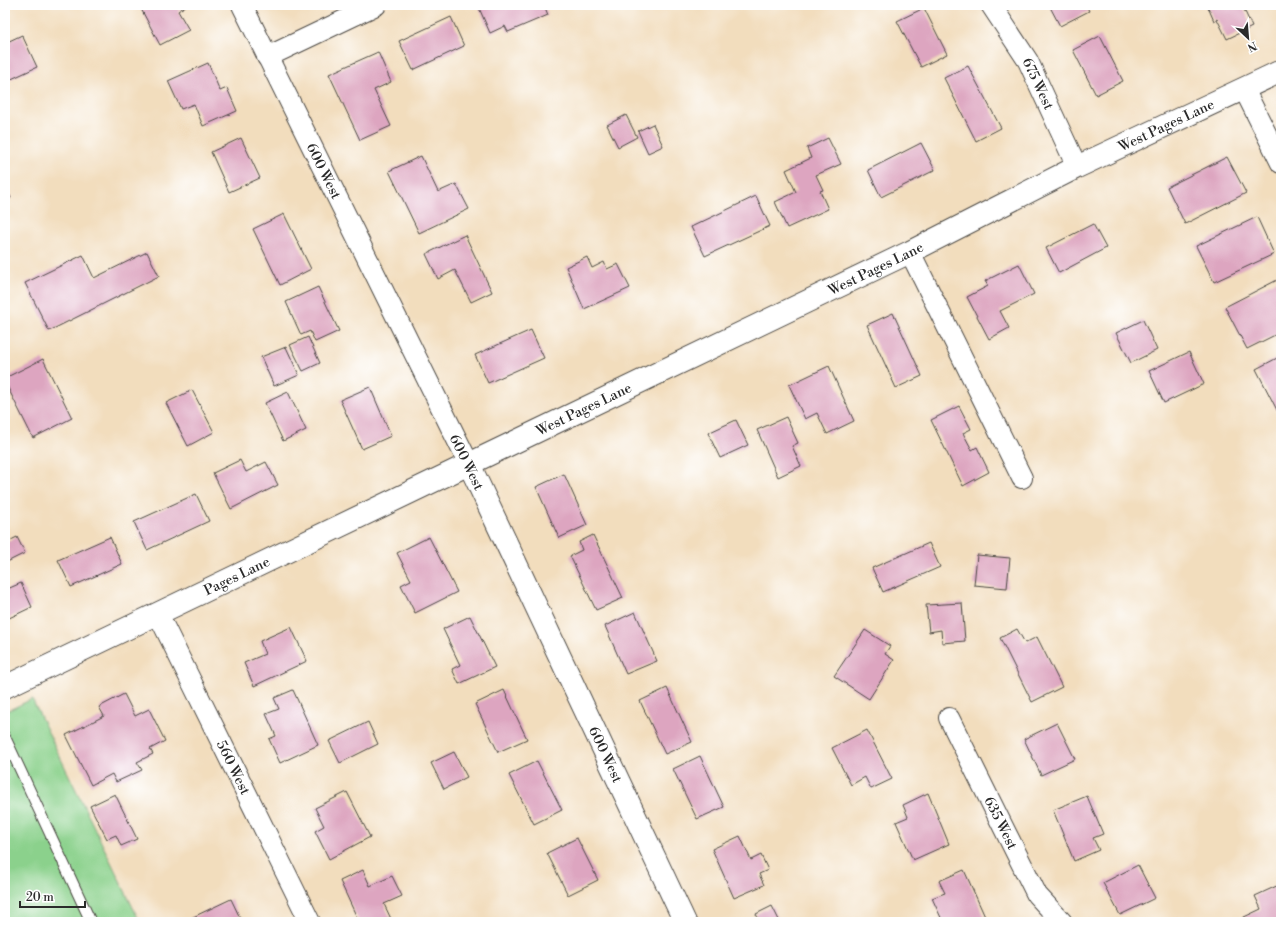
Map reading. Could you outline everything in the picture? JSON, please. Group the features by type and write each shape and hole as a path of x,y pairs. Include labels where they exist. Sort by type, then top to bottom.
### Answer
{"street":[{"name":"600 West","path":"242,5 469,464 685,922"},
{"path":"267,57 376,5"},
{"name":"675 West","path":"991,5 1028,61 1077,167"},
{"name":"West Pages Lane","path":"469,464 910,252 1077,167 1281,71"},
{"path":"1244,89 1281,163"},
{"path":"910,252 1022,478"},
{"name":"Pages Lane","path":"5,687 469,464"},
{"name":"560 West","path":"158,614 310,922"},
{"name":"635 West","path":"950,718 1037,895 1062,922"}],"lane":[{"path":"5,737 91,922"}],"green space":[{"path":"32,699 140,922 5,922 5,712"}],"building":[{"path":"139,5 187,5 178,11 189,30 160,45"},
{"path":"486,5 544,5 548,15 508,32 505,26 490,33 479,8"},
{"path":"1049,5 1086,5 1089,11 1060,26"},
{"path":"1207,5 1242,5 1252,27 1227,39 1217,19 1214,21"},
{"path":"924,8 947,54 921,67 897,21"},
{"path":"451,17 464,46 413,70 399,41"},
{"path":"22,35 37,67 5,82 5,43"},
{"path":"1100,36 1123,81 1096,95 1073,50"},
{"path":"378,52 391,82 374,90 391,126 360,140 329,74"},
{"path":"208,63 220,91 227,88 237,111 203,126 194,104 181,109 168,81"},
{"path":"968,66 1001,128 976,141 944,78"},
{"path":"626,115 637,137 618,147 607,125"},
{"path":"653,124 663,146 648,153 638,131"},
{"path":"241,138 260,178 229,192 211,152"},
{"path":"828,138 841,164 816,175 823,190 820,191 828,209 787,228 775,202 796,192 786,170 811,158 807,148"},
{"path":"921,143 935,170 881,197 868,170"},
{"path":"421,156 438,192 456,184 469,209 419,233 389,171"},
{"path":"1227,157 1246,193 1185,224 1167,187"},
{"path":"5,185 11,198 5,200"},
{"path":"756,196 770,226 705,256 691,227"},
{"path":"284,214 311,269 280,285 253,229"},
{"path":"1257,217 1274,254 1214,282 1196,246"},
{"path":"1093,224 1106,248 1059,273 1046,248"},
{"path":"465,235 492,292 471,302 455,270 438,279 426,254"},
{"path":"147,252 159,276 49,331 25,283 83,255 94,278"},
{"path":"587,257 592,268 604,262 607,269 618,264 630,288 584,309 566,267"},
{"path":"1019,264 1034,294 1000,311 1009,328 989,339 967,297 988,286 985,281"},
{"path":"1281,278 1281,332 1247,349 1225,307"},
{"path":"318,287 339,331 315,342 310,331 301,335 286,302"},
{"path":"893,313 922,376 896,388 867,325"},
{"path":"1143,320 1157,350 1131,363 1116,333"},
{"path":"531,330 544,358 488,383 475,355"},
{"path":"308,337 320,363 303,371 290,345"},
{"path":"286,347 299,375 274,386 261,357"},
{"path":"1189,352 1204,384 1164,403 1149,371"},
{"path":"1281,356 1281,411 1278,412 1256,369"},
{"path":"43,359 72,418 33,438 5,382 5,378"},
{"path":"829,366 854,421 827,434 817,413 805,419 789,385"},
{"path":"370,387 391,436 362,449 340,400"},
{"path":"192,390 214,432 188,446 166,403"},
{"path":"288,392 306,430 283,441 265,403"},
{"path":"959,406 971,429 963,433 972,450 977,447 989,472 963,486 931,420"},
{"path":"786,417 798,443 792,446 801,466 778,477 757,430"},
{"path":"736,420 748,445 720,458 708,433"},
{"path":"240,460 246,472 266,462 278,485 231,509 213,473"},
{"path":"564,474 587,525 559,538 536,487"},
{"path":"196,494 209,521 147,550 134,522"},
{"path":"593,535 623,598 596,610 570,556 582,550 579,542"},
{"path":"17,537 25,553 5,563 5,543"},
{"path":"110,537 122,564 71,587 58,560"},
{"path":"429,537 457,592 415,613 401,585 411,580 397,553"},
{"path":"929,543 940,567 883,592 872,568"},
{"path":"977,555 1010,558 1007,588 974,585"},
{"path":"21,583 32,607 5,620 5,590"},
{"path":"962,603 965,641 942,643 941,630 929,632 926,605"},
{"path":"635,612 657,661 626,674 605,626"},
{"path":"470,616 495,667 459,684 452,669 460,665 443,629"},
{"path":"291,627 307,661 254,686 244,663 265,654 260,641"},
{"path":"1017,629 1025,643 1037,637 1062,687 1032,702 1000,638"},
{"path":"865,630 890,646 885,654 894,660 869,699 834,676"},
{"path":"667,688 692,742 665,754 640,701"},
{"path":"293,690 318,745 280,763 269,739 276,736 266,714 279,709 274,698"},
{"path":"504,690 527,739 498,752 475,704"},
{"path":"124,694 135,716 149,709 165,741 150,749 153,754 137,762 142,770 116,782 112,774 91,785 66,735 104,716 99,707"},
{"path":"368,722 378,744 340,763 329,741"},
{"path":"1057,723 1075,759 1041,775 1024,739"},
{"path":"867,730 892,779 871,789 865,777 851,785 832,748"},
{"path":"454,752 467,777 444,789 431,763"},
{"path":"700,756 724,807 697,819 673,769"},
{"path":"537,761 562,810 534,824 509,775"},
{"path":"347,792 370,837 329,859 315,831 324,826 315,808"},
{"path":"928,793 949,844 913,860 896,822 908,817 903,805"},
{"path":"115,794 137,839 121,846 116,835 107,839 90,806"},
{"path":"1087,796 1103,834 1093,838 1099,850 1074,861 1053,810"},
{"path":"740,836 751,860 761,855 768,870 759,874 764,885 734,898 712,849"},
{"path":"577,838 598,880 568,895 547,853"},
{"path":"1138,865 1155,898 1120,915 1103,883"},
{"path":"363,870 370,886 392,876 402,896 384,904 392,921 359,922 340,881"},
{"path":"964,870 986,919 979,922 943,922 932,898 945,893 939,881"},
{"path":"1281,884 1281,922 1244,922 1242,918 1261,909 1255,896"},
{"path":"231,899 242,922 192,922 191,918"},
{"path":"772,906 780,922 760,922 756,914"}]}
